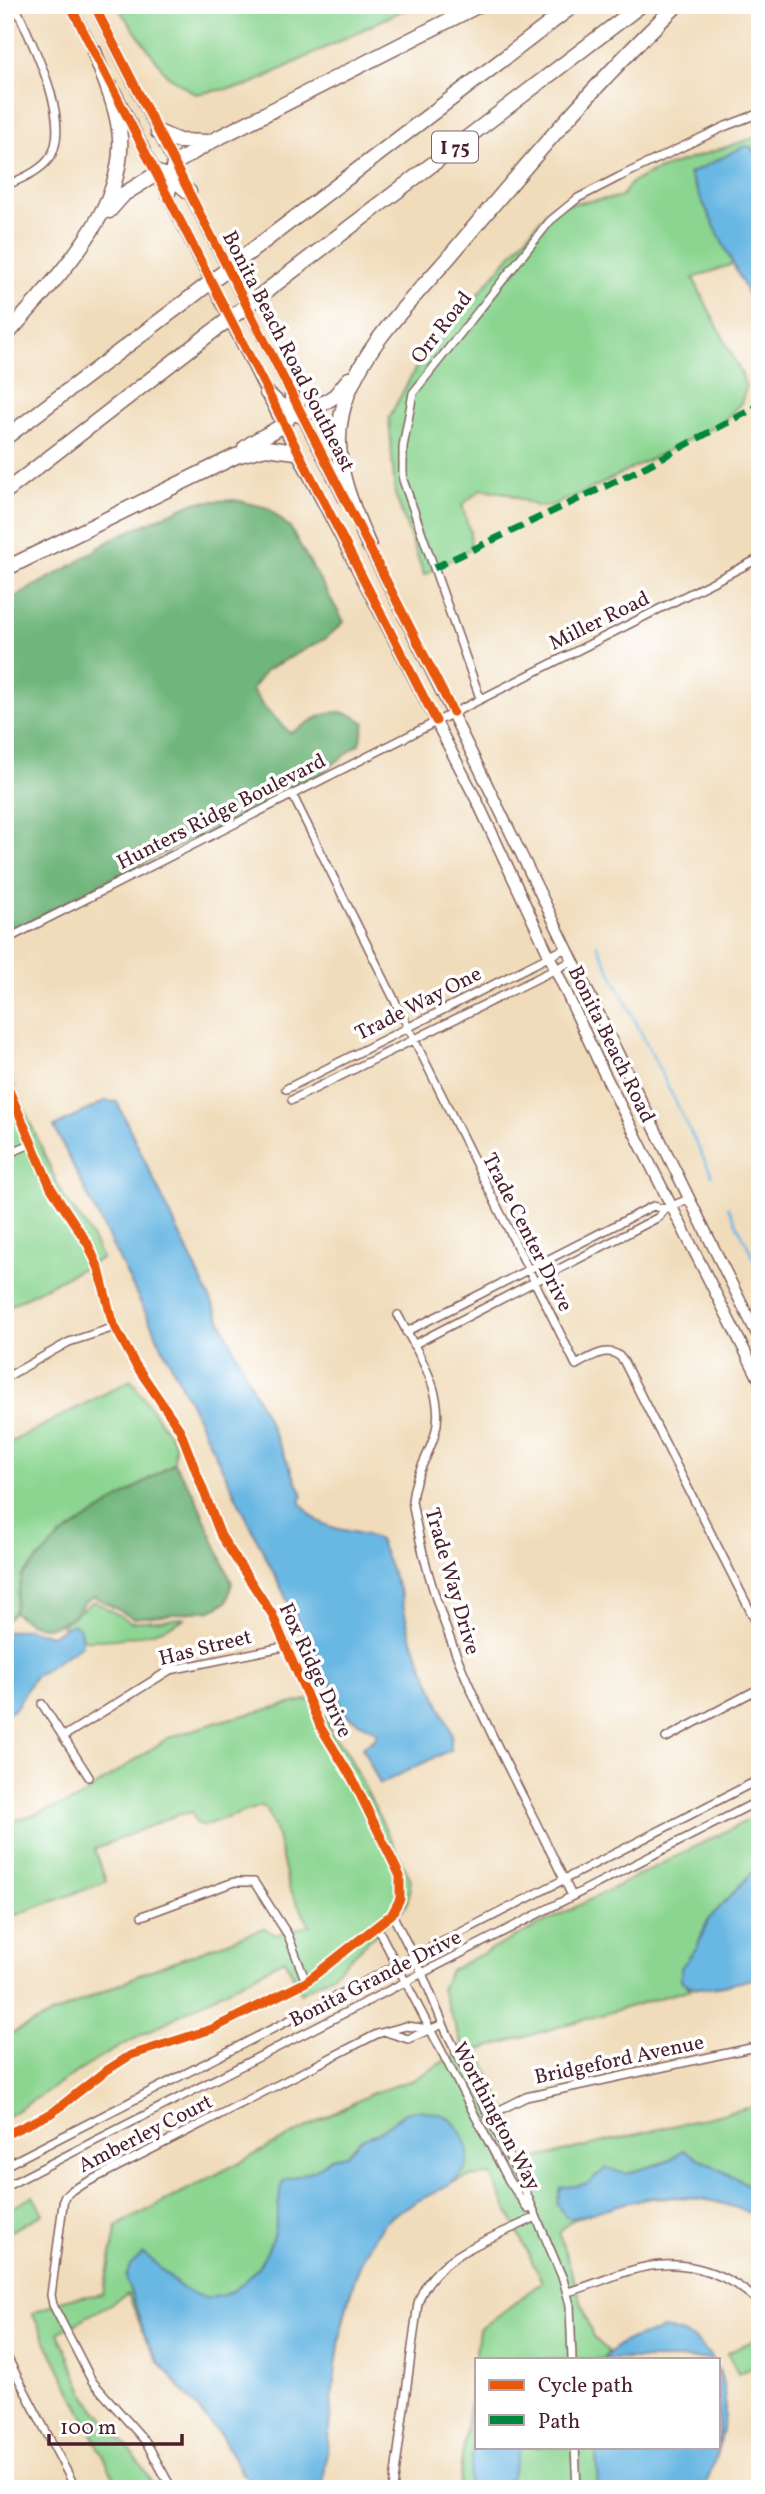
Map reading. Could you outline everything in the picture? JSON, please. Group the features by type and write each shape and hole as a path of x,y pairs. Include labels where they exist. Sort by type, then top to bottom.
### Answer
{"highway":[{"path":"5,337 124,194 168,171 212,141 479,5"},
{"name":"I 75","path":"5,438 574,5"},
{"name":"I 75","path":"5,492 641,5"},
{"path":"236,456 249,444 283,426 297,414 335,396 384,334 570,115 677,5"},
{"path":"89,234 111,196 120,154 117,118 94,51"},
{"path":"158,132 178,141 212,141"},
{"path":"168,171 189,192"},
{"path":"168,171 168,193"},
{"path":"369,546 346,493 339,450 340,426 353,384 384,334"},
{"path":"267,393 297,414"},
{"path":"292,395 297,414"},
{"path":"5,569 236,456 266,448 296,452"}],"street":[{"path":"5,186 44,165 51,155 55,141 55,108 15,5"},
{"path":"69,5 168,171"},
{"path":"94,5 158,132 168,171"},
{"name":"Orr Road","path":"480,698 403,480 403,447 413,393 511,266 560,210 697,139 760,113"},
{"name":"Bonita Beach Road Southeast","path":"189,192 292,395"},
{"name":"Bonita Beach Road Southeast","path":"168,193 296,452 436,721"},
{"name":"Bonita Beach Road Southeast","path":"297,414 369,546 453,712"},
{"name":"Miller Road","path":"453,712 760,558"},
{"name":"Hunters Ridge Boulevard","path":"5,940 453,712"},
{"name":"Bonita Beach Road","path":"453,712 688,1199 760,1340"},
{"name":"Bonita Beach Road","path":"436,721 668,1208 760,1381"},
{"name":"Trade Center Drive","path":"292,794 576,1365 604,1352 616,1353 623,1360 760,1630"},
{"name":"Trade Way One","path":"286,1089 566,948"},
{"name":"Trade Way One","path":"292,1100 572,961"},
{"name":"Fox Ridge Drive","path":"5,1081 57,1199 88,1244 116,1327 135,1364 180,1430 221,1536 261,1595 288,1646 321,1728 353,1780 400,1877 400,1899 392,1914"},
{"path":"5,1155 33,1143"},
{"path":"413,1345 659,1217 668,1208 688,1199"},
{"path":"406,1332 653,1206 668,1208"},
{"name":"Trade Way Drive","path":"398,1315 436,1395 438,1407 435,1436 413,1483 412,1501 439,1612 482,1718 572,1896"},
{"path":"5,1378 69,1342 116,1327"},
{"name":"Has Street","path":"64,1736 170,1670 288,1646"},
{"path":"666,1738 760,1688"},
{"path":"42,1704 89,1777"},
{"name":"Bonita Grande Drive","path":"5,2166 760,1779"},
{"name":"Bonita Grande Drive","path":"5,2187 760,1800"},
{"path":"142,1916 234,1882 254,1882 288,1935 306,1982"},
{"path":"5,2135 52,2113 104,2072 131,2055 212,2029 306,1982 392,1914"},
{"name":"Worthington Way","path":"392,1914 519,2176 534,2218 567,2292 572,2358"},
{"name":"Worthington Way","path":"377,1927 509,2181 534,2218"},
{"name":"Worthington Way","path":"430,2029 443,2024"},
{"name":"Amberley Court","path":"172,2489 146,2442 92,2381 53,2305 51,2295 64,2197 72,2190 377,2034 406,2026 430,2029"},
{"name":"Amberley Court","path":"388,2032 408,2039 421,2036 430,2029"},
{"name":"Bridgeford Avenue","path":"488,2116 526,2097 760,2046"},
{"path":"393,2489 418,2303 428,2281 453,2259 534,2218"},
{"path":"567,2292 644,2267 673,2264 718,2274 735,2282 760,2303"},
{"path":"5,2353 76,2489"},
{"path":"575,2448 577,2489"}],"green space":[{"path":"116,5 413,5 247,86 195,94 167,75"},
{"path":"756,137 760,138 760,164 751,147 689,174 733,264 693,278 742,375 746,388 741,403 722,423 587,491 548,507 536,506 507,493 481,489 462,505 470,532 471,548 424,575 395,494 389,418 415,369 552,206 621,197 632,182 657,170"},
{"path":"235,500 268,508 290,528 344,622 325,639 266,670 252,689 262,705 290,733 327,714 336,712 354,716 365,723 359,744 308,784 88,890 5,936 5,602 71,566 114,538 195,502"},
{"path":"5,1067 63,1196 85,1225 102,1258 5,1308"},
{"path":"131,1380 175,1443 174,1463 60,1537 22,1576 14,1612 5,1621 5,1445"},
{"path":"174,1463 194,1494 232,1583 227,1602 211,1610 133,1618 95,1597 86,1601 66,1620 43,1627 29,1623 14,1612 22,1576 60,1537"},
{"path":"94,1601 131,1622 186,1618 149,1633 109,1640 83,1640 83,1637 61,1625"},
{"path":"319,1697 331,1733 347,1752 411,1880 407,1905 332,1975 301,1993 285,1959 106,2054 5,2118 5,2036 146,1972 264,1928 276,1935 310,1925 289,1888 276,1832 266,1808 261,1806 203,1826 195,1822 192,1812 176,1815 95,1849 106,1882 13,1916 5,1916 5,1824 74,1801 168,1738 224,1720"},
{"path":"760,1814 760,1864 708,1920 697,1947 681,1968 686,1985 691,1989 478,2050 529,2160 760,2105 760,2218 741,2209 701,2199 659,2198 619,2204 576,2218 559,2234 593,2337 608,2351 603,2358 475,2358 479,2330 542,2282 491,2175 473,2176 453,2182 392,2215 382,2225 366,2251 345,2316 333,2388 322,2489 263,2489 242,2473 222,2437 158,2361 128,2294 58,2333 87,2398 141,2464 155,2489 120,2489 32,2313 66,2299 103,2294 117,2226 373,2093 413,2080 464,2049 441,1989 450,1970"},
{"path":"33,2196 43,2214 5,2234 5,2212"},
{"path":"760,2337 760,2363 738,2374 728,2353"},
{"path":"475,2360 475,2448 596,2448 598,2489 458,2489"}],"water":[{"path":"745,146 751,147 760,164 760,319 689,174"},
{"path":"105,1101 117,1102 303,1495 300,1502 327,1526 379,1540 400,1592 410,1635 452,1734 450,1750 380,1784 362,1747 375,1739 377,1732 346,1715 329,1678 326,1679 54,1127"},
{"path":"73,1624 80,1628 82,1645 34,1677 15,1709 5,1713 5,1632 27,1629 51,1635"},
{"path":"760,1864 760,1977 719,1987 697,1988 688,1985 681,1980 681,1968 697,1947 708,1920"},
{"path":"417,2110 440,2114 454,2123 466,2144 467,2165 462,2174 442,2189 391,2217 365,2253 344,2317 322,2489 263,2489 242,2473 222,2437 158,2361 146,2339 126,2277 130,2266 143,2254 176,2284 195,2295 212,2297 234,2290 252,2275 265,2256 276,2224 284,2180 315,2170 331,2158 346,2155 359,2140 377,2133 405,2113"},
{"path":"683,2150 760,2191 760,2218 730,2206 681,2197 648,2198 571,2218 566,2217 557,2203 561,2188 587,2184 606,2168 626,2174 670,2160"},
{"path":"663,2329 692,2338 711,2358 603,2358 623,2342"},
{"path":"720,2374 725,2399 720,2444"},
{"path":"475,2432 475,2448 520,2448 511,2477 495,2489 468,2487"},
{"path":"596,2448 719,2448 704,2489 598,2489"}],"waterway":[{"path":"597,944 712,1175"},
{"path":"728,1207 760,1270"}],"marked path":[{"path":"434,568 639,470 760,405"}],"cycle path":[{"path":"70,5 436,721"},
{"path":"94,5 453,712"},
{"path":"5,1081 51,1188 88,1244 99,1269 112,1321 135,1364 180,1430 221,1536 272,1614 321,1728 353,1780 400,1876 400,1899 392,1914 306,1982 212,2029 131,2055 104,2072 52,2113 5,2135"}]}
